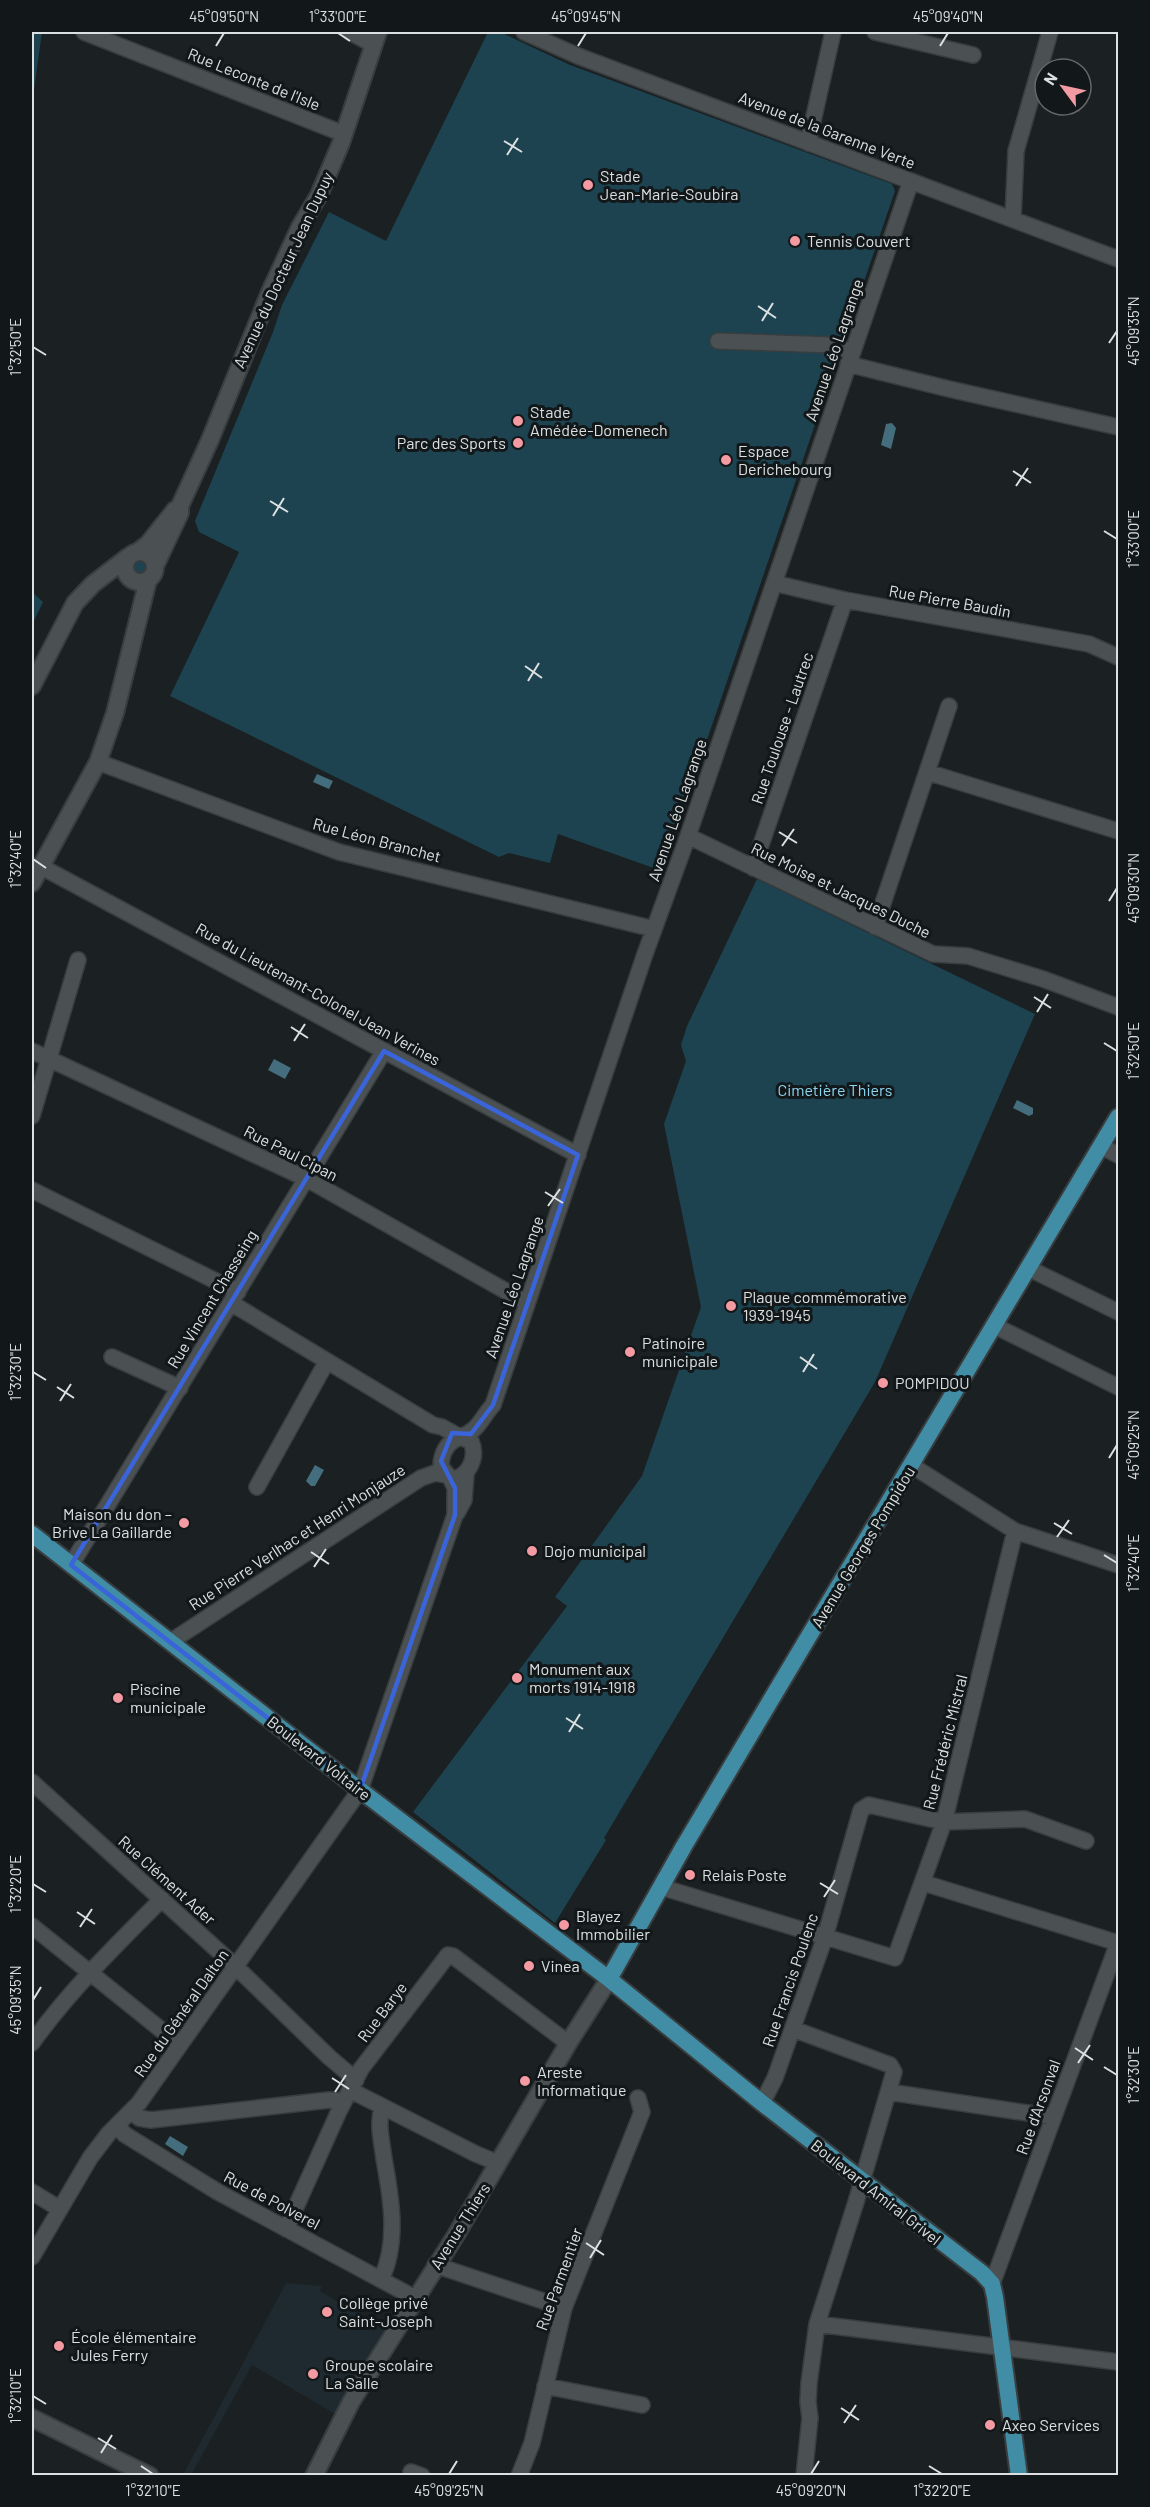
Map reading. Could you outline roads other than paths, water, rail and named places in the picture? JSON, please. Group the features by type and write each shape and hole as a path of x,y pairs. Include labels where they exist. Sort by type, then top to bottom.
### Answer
{"main road":[{"name":"Avenue Georges Pompidou","path":"609,1979 661,1887 1119,1117"},
{"name":"Boulevard Voltaire","path":"32,1534 360,1790 609,1979"},
{"name":"Boulevard Amiral Grivel","path":"609,1979 762,2103 982,2273 992,2284"},
{"path":"992,2284 1019,2475"}],"street":[{"name":"Rue Leconte de l'Isle","path":"84,32 344,134"},
{"path":"350,32 376,38"},
{"name":"Avenue de la Garenne Verte","path":"524,32 578,56 1119,259"},
{"path":"808,143 833,32"},
{"path":"876,32 973,55"},
{"path":"1013,218 1016,151 1050,32"},
{"name":"Avenue du Docteur Jean Dupuy","path":"32,686 75,603 93,584 148,544 180,506 210,440 270,292 300,227 319,195 344,134 376,38"},
{"name":"Avenue Léo Lagrange","path":"454,1441 471,1434 493,1405 911,181"},
{"path":"718,341 832,345 851,358 949,389 1119,427"},
{"name":"Avenue du Docteur Jean Dupuy","path":"32,883 98,762 115,713 151,573 180,513 180,506"},
{"path":"63,625 73,619 113,580 130,579 139,582 151,573 148,554 134,554 124,566 130,579"},
{"name":"Rue Pierre Baudin","path":"774,583 844,600 1089,644 1119,657"},
{"name":"Rue Toulouse - Lautrec","path":"753,868 844,600"},
{"path":"875,927 949,706"},
{"name":"Rue Léon Branchet","path":"98,762 339,852 597,913 654,929"},
{"path":"927,772 1119,831"},
{"name":"Rue Moise et Jacques Duche","path":"688,836 933,954 968,956 1053,982 1119,1007"},
{"name":"Rue du Lieutenant-Colonel Jean Verines","path":"40,866 578,1155"},
{"path":"32,1116 78,960"},
{"name":"Rue Paul Cipan","path":"32,1051 305,1179 526,1303"},
{"name":"Rue Vincent Chasseing","path":"70,1564 180,1388 384,1051"},
{"path":"1101,1146 1119,1155"},
{"path":"32,1190 234,1298 327,1361 433,1425 454,1441 471,1441 474,1447"},
{"path":"1028,1268 1119,1312"},
{"path":"994,1326 1119,1387"},
{"path":"112,1357 180,1388"},
{"path":"256,1487 327,1361"},
{"path":"455,1515 460,1511 464,1500 466,1474 474,1447 490,1425 494,1414 493,1405"},
{"path":"360,1790 455,1515 454,1488 441,1467 441,1461 454,1441"},
{"path":"911,1465 1016,1531 1119,1565"},
{"name":"Rue Pierre Verlhac et Henri Monjauze","path":"170,1642 421,1478 435,1473 448,1477"},
{"path":"448,1477 459,1479 466,1474"},
{"name":"Rue Frédéric Mistral","path":"825,1937 896,1959 944,1822 1016,1531"},
{"name":"Rue Clément Ader","path":"32,1782 236,1966 329,2057 350,2090 382,2108 401,2114 476,2154 498,2163"},
{"name":"Rue du Général Dalton","path":"32,2257 90,2158 132,2111 360,1790"},
{"name":"Rue Francis Poulenc","path":"762,2103 775,2078 825,1937 861,1810 869,1805 944,1822 1025,1819 1086,1841"},
{"path":"924,1883 1118,1943"},
{"path":"661,1887 825,1937"},
{"path":"32,2043 54,2012 89,1973 162,1899"},
{"path":"32,1926 180,2045"},
{"name":"Rue d'Arsonval","path":"992,2284 1118,1943"},
{"name":"Rue Barye","path":"286,2229 350,2090 448,1955 453,1956 568,2043"},
{"name":"Avenue Thiers","path":"314,2475 351,2402 435,2265 456,2235 568,2043 609,1979"},
{"path":"793,2029 890,2065 894,2072 817,2324 809,2383 810,2418 804,2475"},
{"path":"132,2111 139,2118 151,2120 329,2100 350,2090"},
{"path":"889,2091 1054,2117"},
{"name":"Rue Parmentier","path":"519,2475 532,2443 564,2308 642,2112 638,2098"},
{"path":"381,2279 391,2248 390,2196 379,2128 382,2108"},
{"name":"Rue de Polverel","path":"118,2125 124,2134 218,2192 415,2298"},
{"path":"32,2192 60,2209"},
{"path":"435,2265 564,2308"},
{"path":"817,2324 1119,2362"},
{"path":"545,2386 642,2405"},
{"path":"32,2418 150,2475"}],"place":[{"name":"Stade Jean-Marie-Soubira","path":"588,185"},
{"name":"Tennis Couvert","path":"795,241"},
{"name":"Stade Amédée-Domenech","path":"518,421"},
{"name":"Parc des Sports","path":"518,443"},
{"name":"Espace Derichebourg","path":"726,460"},
{"name":"Plaque commémorative 1939-1945","path":"731,1306"},
{"name":"Patinoire municipale","path":"630,1352"},
{"name":"POMPIDOU","path":"883,1383"},
{"name":"Maison du don – Brive La Gaillarde","path":"184,1523"},
{"name":"Dojo municipal","path":"532,1551"},
{"name":"Monument aux morts 1914-1918","path":"517,1678"},
{"name":"Piscine municipale","path":"118,1698"},
{"name":"Relais Poste","path":"690,1875"},
{"name":"Blayez Immobilier","path":"564,1925"},
{"name":"Vinea","path":"529,1966"},
{"name":"Areste Informatique","path":"525,2081"},
{"name":"Collège privé Saint-Joseph","path":"327,2312"},
{"name":"École élémentaire Jules Ferry","path":"59,2346"},
{"name":"Groupe scolaire La Salle","path":"313,2374"},
{"name":"Axeo Services","path":"990,2425"}],"park label":[{"name":"Cimetière Thiers","path":"835,1090"}]}
